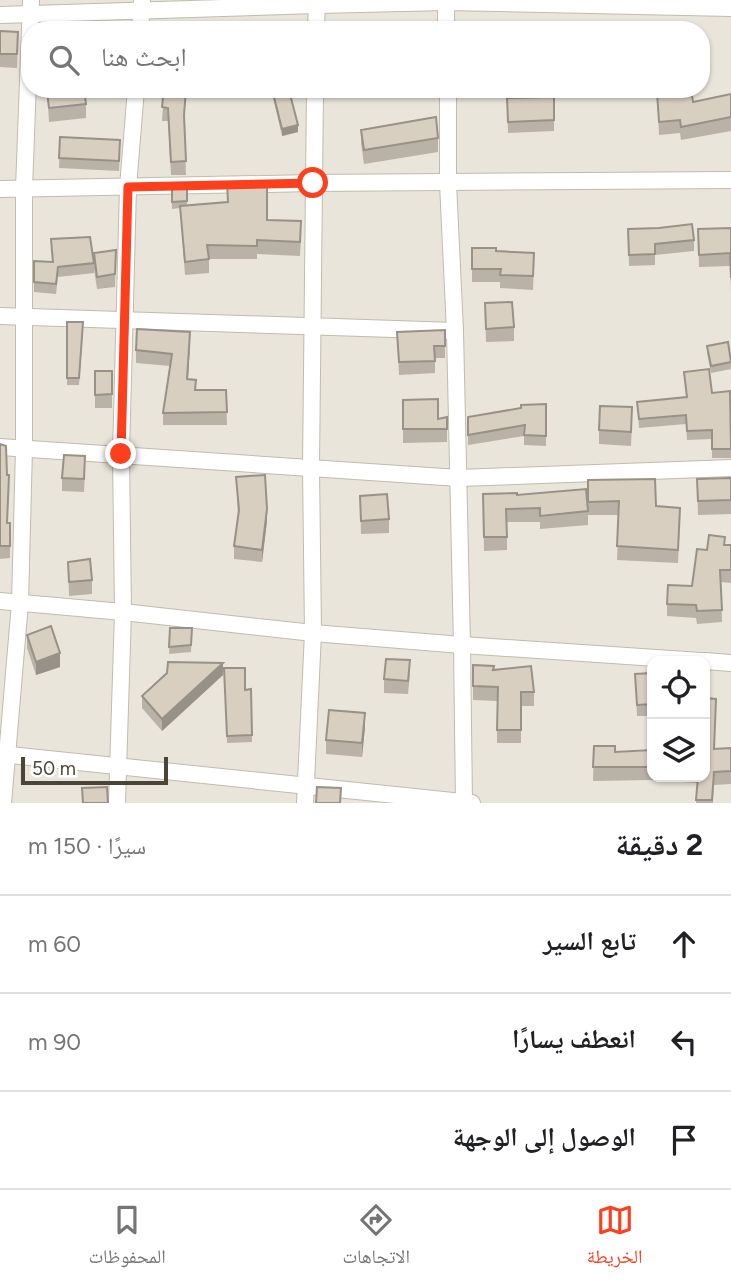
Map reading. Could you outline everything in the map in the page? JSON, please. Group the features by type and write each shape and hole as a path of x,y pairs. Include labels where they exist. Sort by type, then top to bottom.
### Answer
{"street":[{"path":"446,1 446,21"},
{"path":"0,15 30,8 317,2 446,1 731,8"},
{"path":"316,21 317,2"},
{"path":"3,803 4,755 20,603 27,98"},
{"path":"117,803 123,612 121,454 128,187 135,98"},
{"path":"305,803 313,633 311,467 315,98"},
{"path":"4,755 467,803 456,331 448,183 448,98"},
{"path":"0,189 313,183 731,180"},
{"path":"0,316 456,331"},
{"path":"0,447 459,478 731,468"},
{"path":"0,601 313,633 647,657"},
{"path":"710,662 731,663"}],"shaded area":[{"path":"0,0 731,0 731,803 0,803"}],"building":[{"path":"0,31 18,32 17,54 0,54"},
{"path":"731,94 731,117 681,127 680,120 659,122 657,98 692,98 693,102"},
{"path":"48,98 85,98 86,104 49,108"},
{"path":"163,98 185,98 186,161 171,162 168,108 162,107"},
{"path":"274,98 291,98 298,125 282,129"},
{"path":"507,98 554,98 554,120 508,122"},
{"path":"436,117 438,138 364,150 361,130"},
{"path":"60,137 120,140 119,161 59,158"},
{"path":"227,182 267,182 267,220 301,221 300,242 257,240 257,246 207,245 209,259 185,262 180,206 228,202"},
{"path":"172,189 187,189 187,201 172,202"},
{"path":"692,224 694,240 655,244 655,254 629,255 628,229"},
{"path":"731,228 731,278 730,253 699,255 698,229"},
{"path":"90,237 94,263 58,267 56,284 34,282 34,261 53,262 51,239"},
{"path":"472,248 534,253 533,276 500,275 501,269 472,269"},
{"path":"116,250 115,274 97,277 94,253"},
{"path":"512,302 514,327 486,329 485,303"},
{"path":"67,322 83,322 79,378 67,378"},
{"path":"137,329 190,332 187,379 196,380 195,390 226,390 227,412 163,413 172,354 136,350"},
{"path":"445,330 445,346 434,346 435,361 399,362 397,332"},
{"path":"728,342 731,362 711,366 707,346"},
{"path":"709,369 712,393 730,391 731,449 712,449 712,430 687,431 686,415 639,419 637,402 687,397 684,372"},
{"path":"95,371 112,371 112,394 95,395"},
{"path":"438,399 438,419 447,417 447,429 403,429 403,400"},
{"path":"546,404 546,436 524,435 525,425 468,435 468,417 521,408 521,405"},
{"path":"600,406 632,407 631,432 599,430"},
{"path":"0,444 6,446 9,475 7,523 10,523 10,546 0,546"},
{"path":"64,455 85,456 84,479 62,478"},
{"path":"265,475 267,509 262,550 234,546 239,510 236,477"},
{"path":"731,478 731,500 698,501 697,479"},
{"path":"655,479 656,506 680,508 678,550 617,546 619,501 588,502 588,480"},
{"path":"586,489 588,511 540,516 540,508 506,509 507,537 484,537 483,494 517,495"},
{"path":"387,494 389,519 361,521 360,496"},
{"path":"709,535 725,537 724,545 731,545 731,570 720,570 722,610 697,611 696,605 667,604 668,585 692,586 697,549 707,550"},
{"path":"90,559 92,580 69,582 68,562"},
{"path":"51,626 60,653 36,662 27,635"},
{"path":"170,628 192,628 191,645 169,647"},
{"path":"386,659 410,660 408,681 384,679"},
{"path":"168,662 223,663 162,719 142,696 167,673"},
{"path":"473,665 494,666 493,670 531,666 534,692 521,692 521,730 497,730 498,687 473,686"},
{"path":"224,668 245,668 245,690 251,689 252,735 227,736"},
{"path":"647,673 647,704 637,705 635,674"},
{"path":"710,698 716,699 714,749 731,748 731,771 714,772 712,800 696,800 698,782 710,782"},
{"path":"329,710 365,713 362,743 326,740"},
{"path":"594,746 615,746 615,752 647,750 647,767 593,767"},
{"path":"107,787 108,803 83,803 82,788"},
{"path":"317,787 341,788 340,803 316,803"}],"route":[{"path":"121,454 128,187 313,183"}]}
